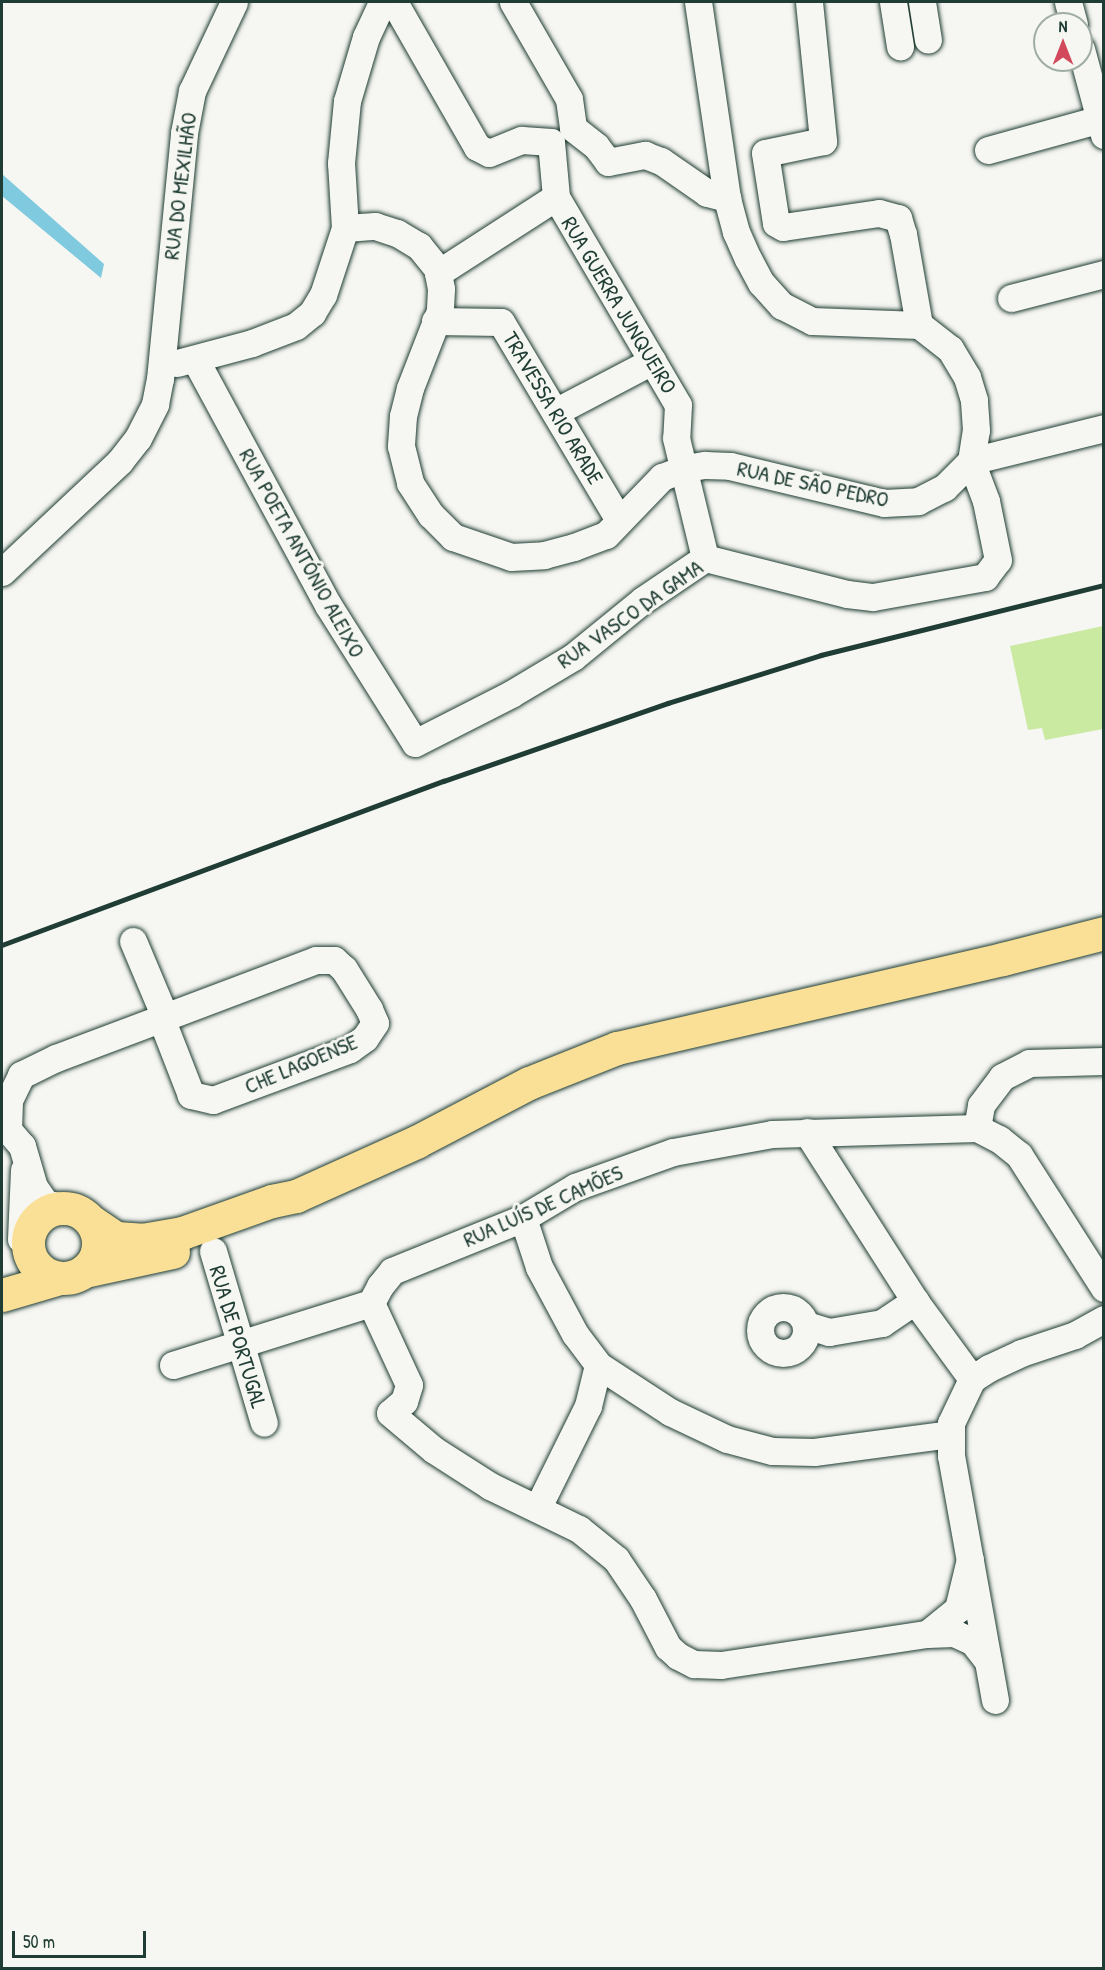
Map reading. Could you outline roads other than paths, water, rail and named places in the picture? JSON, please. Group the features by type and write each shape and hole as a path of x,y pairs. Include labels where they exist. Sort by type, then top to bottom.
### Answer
{"main road":[{"path":"1003,959 1104,919"},
{"path":"33,1227 142,1240 182,1233 272,1201 296,1196 416,1142 529,1083 617,1048 1003,959 1104,933"},
{"path":"2,1295 232,1235 378,1170 416,1142"},
{"path":"33,1227 98,1236 98,1251 91,1265 72,1275 40,1271 33,1227"},
{"path":"2,1285 14,1279 25,1267 33,1227"}],"street":[{"name":"RUA DO MEXILHÃO","path":"2,572 126,453 138,438 155,404 160,379 184,133 192,91 234,2"},
{"path":"160,379 174,363 195,359 296,326 312,314 323,295 345,228 341,164 347,101 366,37 382,2"},
{"path":"394,2 477,147 489,153 522,140 562,135 596,146 608,162 645,155 662,161 707,193 727,198"},
{"name":"RUA GUERRA JUNQUEIRO","path":"513,2 569,99 562,135 556,197 678,405 676,438 705,558"},
{"path":"698,2 727,198 736,232 761,283 782,306 812,321 919,325 950,349 967,377 974,400 976,430 971,460 1104,428"},
{"path":"809,2 823,141 765,153 776,223 783,227 879,213 898,218 903,234 919,325"},
{"path":"893,2 900,46"},
{"path":"922,2 928,40"},
{"path":"988,150 1102,124 1087,72"},
{"path":"343,197 375,226 419,246 438,273 556,197"},
{"path":"345,228 375,226"},
{"name":"RUA DE SÃO PEDRO","path":"438,273 441,289 440,310 410,388 403,416 401,446 410,483 430,515 453,537 512,557 544,555 574,547 606,535 662,477 685,468 705,465 730,466 884,503 918,501 945,487 971,460"},
{"path":"1011,298 1104,274"},
{"name":"TRAVESSA RIO ARADE","path":"435,321 501,322 619,520"},
{"name":"RUA POETA ANTÓNIO ALEIXO","path":"195,359 328,605 415,743"},
{"path":"555,412 652,361"},
{"name":"RUA VASCO DA GAMA","path":"415,743 512,694 573,657 643,600 705,558 847,594 873,597 985,577 998,560 986,501 971,460"},
{"name":"CHE LAGOENSE","path":"9,1130 9,1100 21,1075 56,1058 163,1017 316,960 334,960 344,969 375,1023 365,1038 350,1049 213,1100 191,1095 163,1017 133,941"},
{"path":"1104,1061 1029,1063 1002,1077 981,1105 977,1128 999,1139 1019,1155 1104,1288"},
{"name":"RUA LUÍS DE CAMÕES","path":"371,1303 380,1286 392,1271 524,1218 575,1187 673,1152 772,1134 977,1128"},
{"path":"9,1130 22,1146 34,1187 46,1204 33,1227"},
{"path":"9,1130 25,1175 33,1227"},
{"path":"807,1132 915,1302 972,1379"},
{"path":"524,1218 539,1267 575,1334 598,1365 670,1412 727,1439 772,1452 814,1452 950,1434"},
{"name":"RUA DE PORTUGAL","path":"213,1251 264,1423"},
{"path":"806,1325 829,1332 882,1323 915,1302"},
{"path":"173,1365 241,1346 371,1303 409,1385 404,1401 390,1413 434,1450 490,1486 538,1507 579,1529 616,1559 643,1599 668,1647 678,1656 694,1664 721,1665 927,1634 954,1633 973,1642 988,1661"},
{"path":"995,1700 951,1456 951,1423 972,1379 1005,1360 1075,1335 1104,1319"},
{"path":"538,1507 588,1406 598,1365"},
{"path":"927,1634 957,1609 970,1559"}],"water":[{"path":"2,174 104,264 101,278 2,196"}],"railway":[{"path":"2,945 444,781 668,703 821,655 1104,585"}]}
